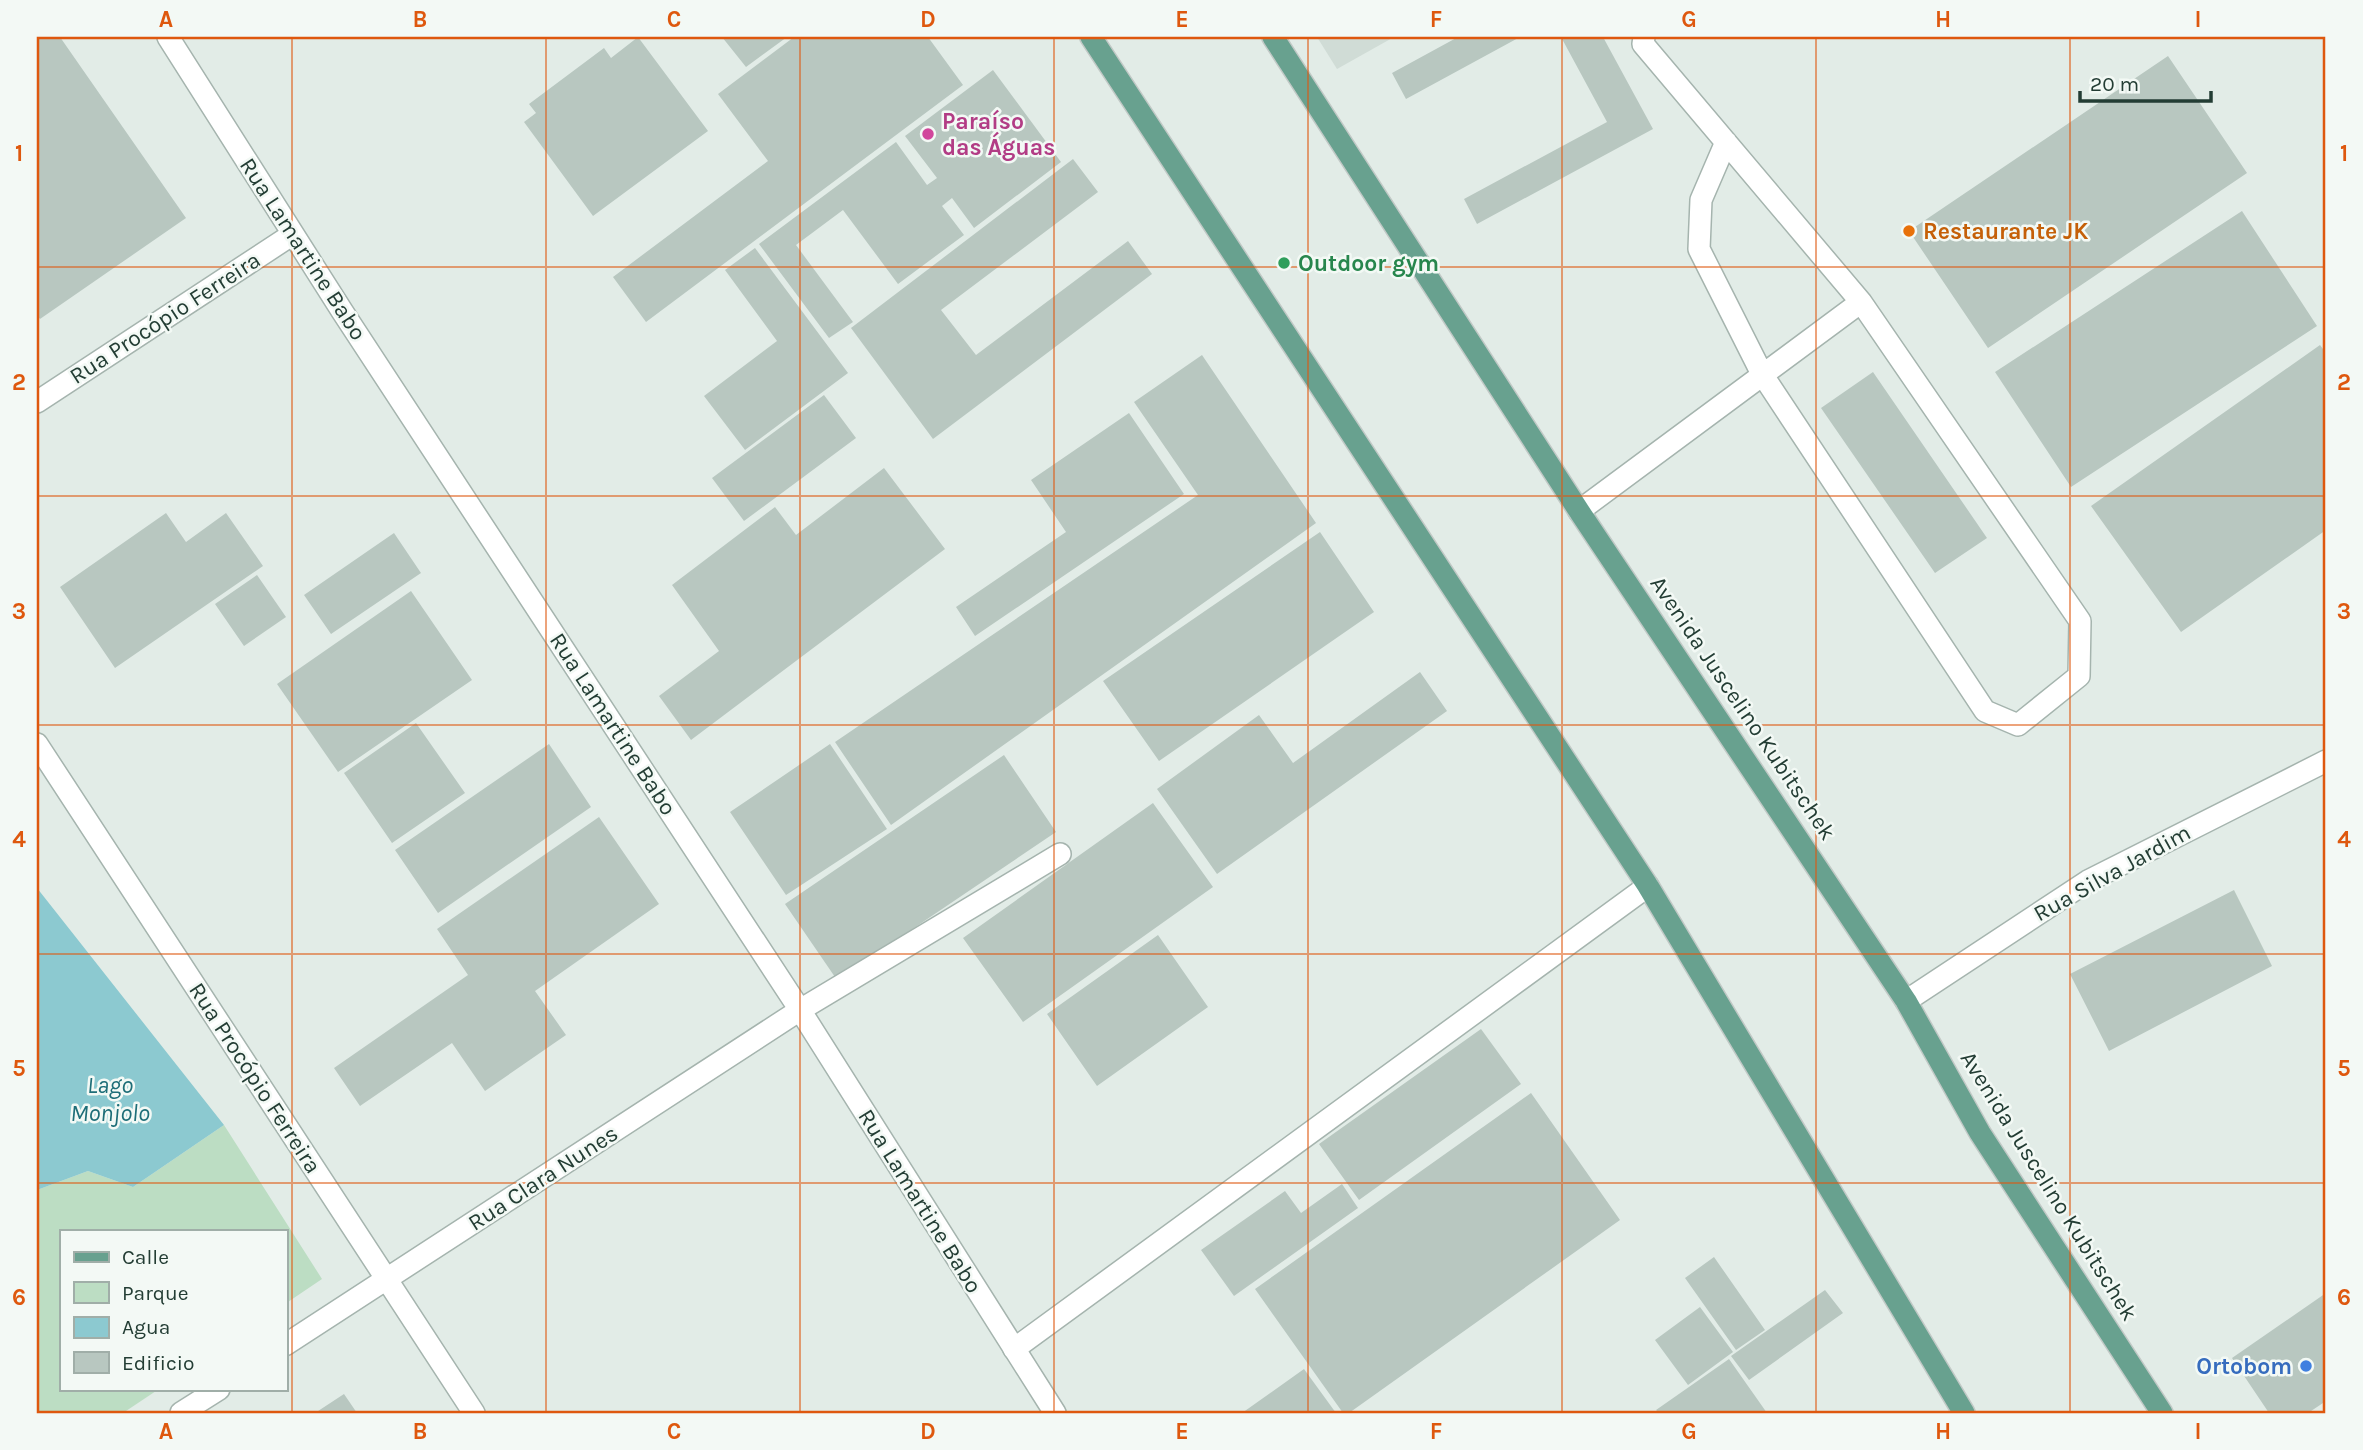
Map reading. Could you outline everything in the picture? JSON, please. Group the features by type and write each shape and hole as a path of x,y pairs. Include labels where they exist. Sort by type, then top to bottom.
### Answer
{"main road":[{"path":"1091,37 1648,886 1965,1413"},
{"name":"Avenida Juscelino Kubitschek","path":"1273,37 1579,511 1906,1001 1980,1133 2162,1413"}],"street":[{"name":"Rua Lamartine Babo","path":"168,37 293,234 800,1010 1055,1413"},
{"path":"1644,37 1643,44 1726,142 1861,302 2080,621 2079,676 2018,725 1985,710 1762,374 1699,249 1701,200 1726,142"},
{"name":"Rua Procópio Ferreira","path":"37,402 293,234"},
{"path":"1579,511 1861,302"},
{"name":"Rua Procópio Ferreira","path":"37,744 474,1413"},
{"name":"Rua Silva Jardim","path":"1906,1001 2088,881 2326,761"},
{"name":"Rua Clara Nunes","path":"287,1344 800,1010 1060,854"},
{"path":"1014,1349 1648,886"},
{"path":"181,1413 217,1390"}],"shaded area":[{"path":"1317,37 1394,37 1337,69"}],"green space":[{"path":"224,1125 322,1279 287,1303 287,1230 60,1230 60,1390 158,1390 123,1413 37,1413 37,1190 88,1171 133,1187"}],"water":[{"name":"Lago Monjolo","path":"37,888 224,1125 133,1187 88,1171 37,1190"}],"building":[{"path":"37,37 60,37 186,218 40,319 37,315"},
{"path":"638,37 708,131 593,216 524,122 536,113 529,104 604,48 611,58"},
{"path":"722,37 787,37 746,67"},
{"path":"794,37 928,37 963,85 646,322 613,277 768,161 718,94"},
{"path":"1458,37 1520,37 1406,99 1392,73"},
{"path":"1561,37 1603,37 1653,129 1477,224 1464,199 1607,122"},
{"path":"2168,56 2247,173 1988,348 1909,231"},
{"path":"993,70 1061,162 974,228 952,198 942,206 964,235 898,284 843,210 796,245 853,322 829,338 759,244 896,142 927,185 937,178 905,136"},
{"path":"1073,159 1098,192 941,310 976,355 1128,241 1152,274 933,439 851,328"},
{"path":"2242,211 2317,326 2071,487 1995,372"},
{"path":"755,248 848,373 745,450 704,396 777,341 725,270"},
{"path":"2320,345 2326,353 2326,530 2181,632 2091,506"},
{"path":"1202,355 1316,523 891,825 835,742 1198,495 1134,402"},
{"path":"1873,372 1987,538 1935,573 1821,408"},
{"path":"824,395 856,438 744,521 712,478"},
{"path":"1129,413 1184,494 975,636 956,607 1066,532 1031,480"},
{"path":"884,468 945,549 691,740 659,696 719,651 672,585 775,507 796,535"},
{"path":"166,513 186,542 226,513 263,566 115,668 60,587"},
{"path":"1320,532 1374,612 1159,761 1103,681"},
{"path":"394,533 421,573 331,634 304,595"},
{"path":"257,575 286,617 244,646 215,604"},
{"path":"411,591 472,680 338,772 277,684"},
{"path":"1420,672 1447,711 1217,874 1157,789 1259,715 1293,763"},
{"path":"416,723 465,793 392,843 344,773"},
{"path":"549,744 591,807 438,913 395,850"},
{"path":"830,744 887,829 786,895 730,812"},
{"path":"1004,755 1056,832 837,980 785,904"},
{"path":"1153,803 1213,887 1023,1022 963,938"},
{"path":"599,817 659,904 535,991 566,1035 485,1091 452,1043 360,1106 334,1068 468,975 437,929"},
{"path":"2234,890 2272,966 2109,1051 2070,974"},
{"path":"1158,935 1208,1007 1097,1086 1047,1014"},
{"path":"1481,1029 1521,1084 1359,1200 1319,1144"},
{"path":"1531,1093 1620,1220 1349,1413 1343,1413 1255,1289"},
{"path":"1342,1184 1358,1208 1234,1296 1201,1250 1285,1191 1301,1213"},
{"path":"1714,1257 1765,1330 1736,1350 1685,1278"},
{"path":"1825,1290 1843,1313 1749,1380 1731,1356"},
{"path":"2326,1293 2326,1401 2308,1413 2269,1413 2232,1358"},
{"path":"1700,1307 1733,1352 1688,1385 1655,1340"},
{"path":"1729,1359 1767,1413 1659,1413 1656,1410"},
{"path":"1304,1369 1336,1413 1242,1413"},
{"path":"344,1394 357,1413 315,1413"}],"place":[{"name":"Paraíso das Águas","path":"928,134"},
{"name":"Restaurante JK","path":"1909,231"},
{"name":"Outdoor gym","path":"1284,263"},
{"name":"Ortobom","path":"2306,1366"}]}
